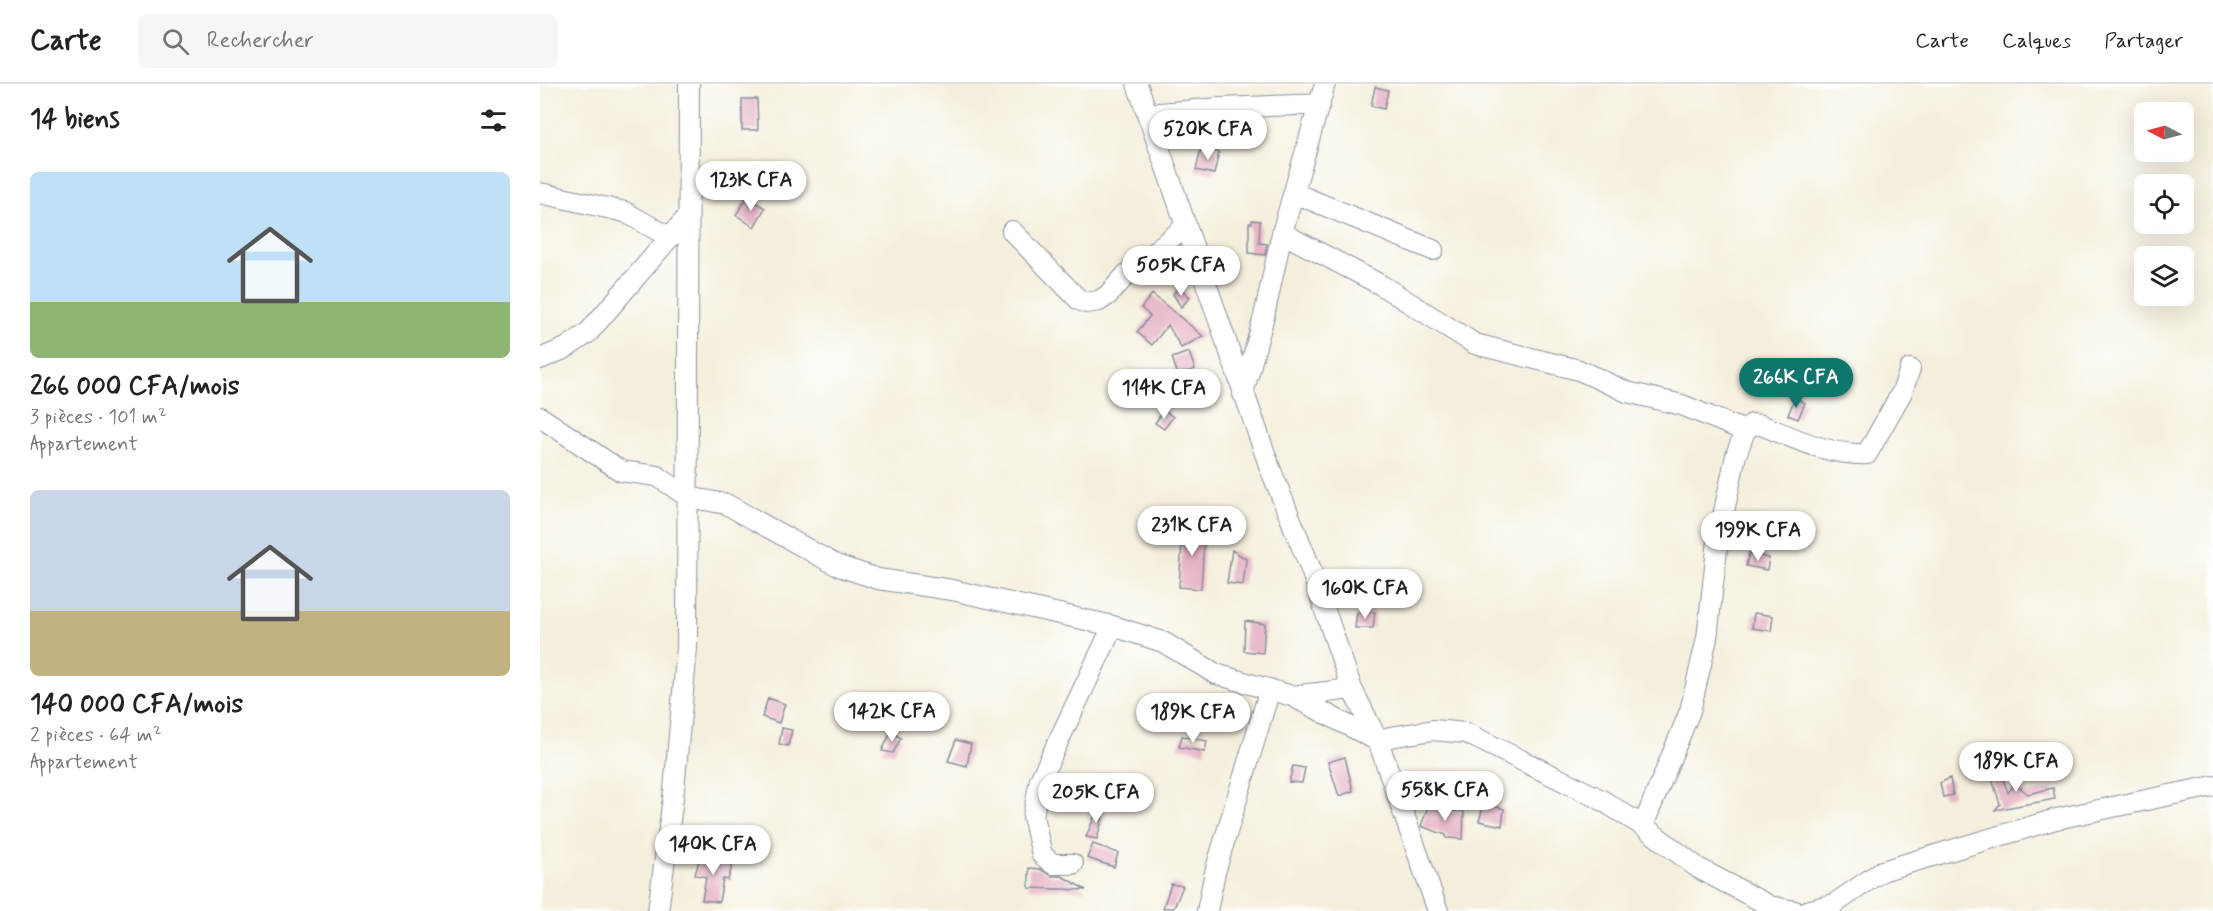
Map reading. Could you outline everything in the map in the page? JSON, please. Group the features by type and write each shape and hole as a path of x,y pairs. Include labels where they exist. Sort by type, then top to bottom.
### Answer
{"street":[{"path":"658,911 674,790 687,648 689,84"},
{"path":"1137,84 1243,394 1310,567 1352,689 1377,741 1438,911"},
{"path":"1243,394 1264,316 1282,233 1325,84"},
{"path":"1148,114 1220,108 1320,104"},
{"path":"1294,192 1433,250"},
{"path":"540,193 625,212 669,237"},
{"path":"540,359 567,348 588,333 688,216"},
{"path":"1012,231 1079,300 1086,303 1099,301 1108,295 1127,274 1186,226"},
{"path":"1282,233 1381,285 1475,344 1579,370 1627,392 1682,405 1744,431"},
{"path":"1643,826 1690,711 1707,638 1718,540 1744,431 1752,424 1761,425 1816,446 1849,455 1867,454 1902,392 1910,369"},
{"path":"540,417 621,471 657,476 688,497 726,504 836,565 878,579 952,590 1113,626 1163,642 1216,674 1292,696 1377,741 1433,730 1466,733 1600,799 1643,826 1698,868 1770,906 1795,911"},
{"path":"1073,864 1053,864 1042,855 1033,816 1040,780 1113,626"},
{"path":"1208,911 1215,872 1270,689"},
{"path":"1292,696 1352,689"},
{"path":"1807,911 1834,904 1882,871 2056,819 2213,786"}],"building":[{"path":"1375,87 1388,90 1384,109 1371,106"},
{"path":"742,99 757,99 758,130 742,130"},
{"path":"1201,148 1219,152 1214,174 1196,170"},
{"path":"747,197 765,208 754,227 736,215"},
{"path":"1252,220 1260,221 1259,243 1267,244 1265,255 1249,253 1249,223 1252,223"},
{"path":"1179,287 1190,297 1181,307 1173,294"},
{"path":"1152,294 1203,336 1181,348 1168,325 1152,345 1137,332 1150,316 1141,308"},
{"path":"1189,352 1195,369 1178,375 1172,358"},
{"path":"1795,398 1805,403 1798,419 1788,415"},
{"path":"1164,410 1173,417 1164,429 1155,423"},
{"path":"1183,525 1205,527 1201,589 1179,587"},
{"path":"1232,550 1246,559 1243,585 1227,583"},
{"path":"1749,553 1769,558 1767,570 1746,566"},
{"path":"1375,612 1373,628 1355,628 1357,613"},
{"path":"1754,613 1773,616 1771,631 1752,628"},
{"path":"1245,621 1265,624 1263,653 1244,651"},
{"path":"768,698 785,704 779,723 762,717"},
{"path":"917,702 933,702 932,718 917,719"},
{"path":"782,728 792,730 788,746 779,744"},
{"path":"891,732 901,738 893,753 882,751"},
{"path":"1182,736 1207,741 1205,752 1179,747"},
{"path":"956,740 971,744 967,766 948,761"},
{"path":"1345,757 1353,791 1339,796 1328,762"},
{"path":"1293,766 1305,768 1302,783 1289,782"},
{"path":"1999,766 2008,793 2015,784 2028,794 2053,788 2055,799 1995,810 2000,804 1989,769"},
{"path":"1950,778 1953,795 1943,797 1940,783"},
{"path":"1484,803 1504,809 1502,826 1479,821"},
{"path":"1429,804 1447,811 1464,811 1463,839 1446,838 1446,835 1421,826"},
{"path":"1099,806 1105,809 1097,839 1086,837"},
{"path":"1093,844 1118,853 1114,867 1087,858"},
{"path":"701,854 733,863 728,880 723,879 719,902 702,900 706,877 695,875"},
{"path":"1029,868 1040,869 1052,876 1062,876 1086,890 1029,888"},
{"path":"1171,884 1183,886 1174,908 1163,908"}]}
